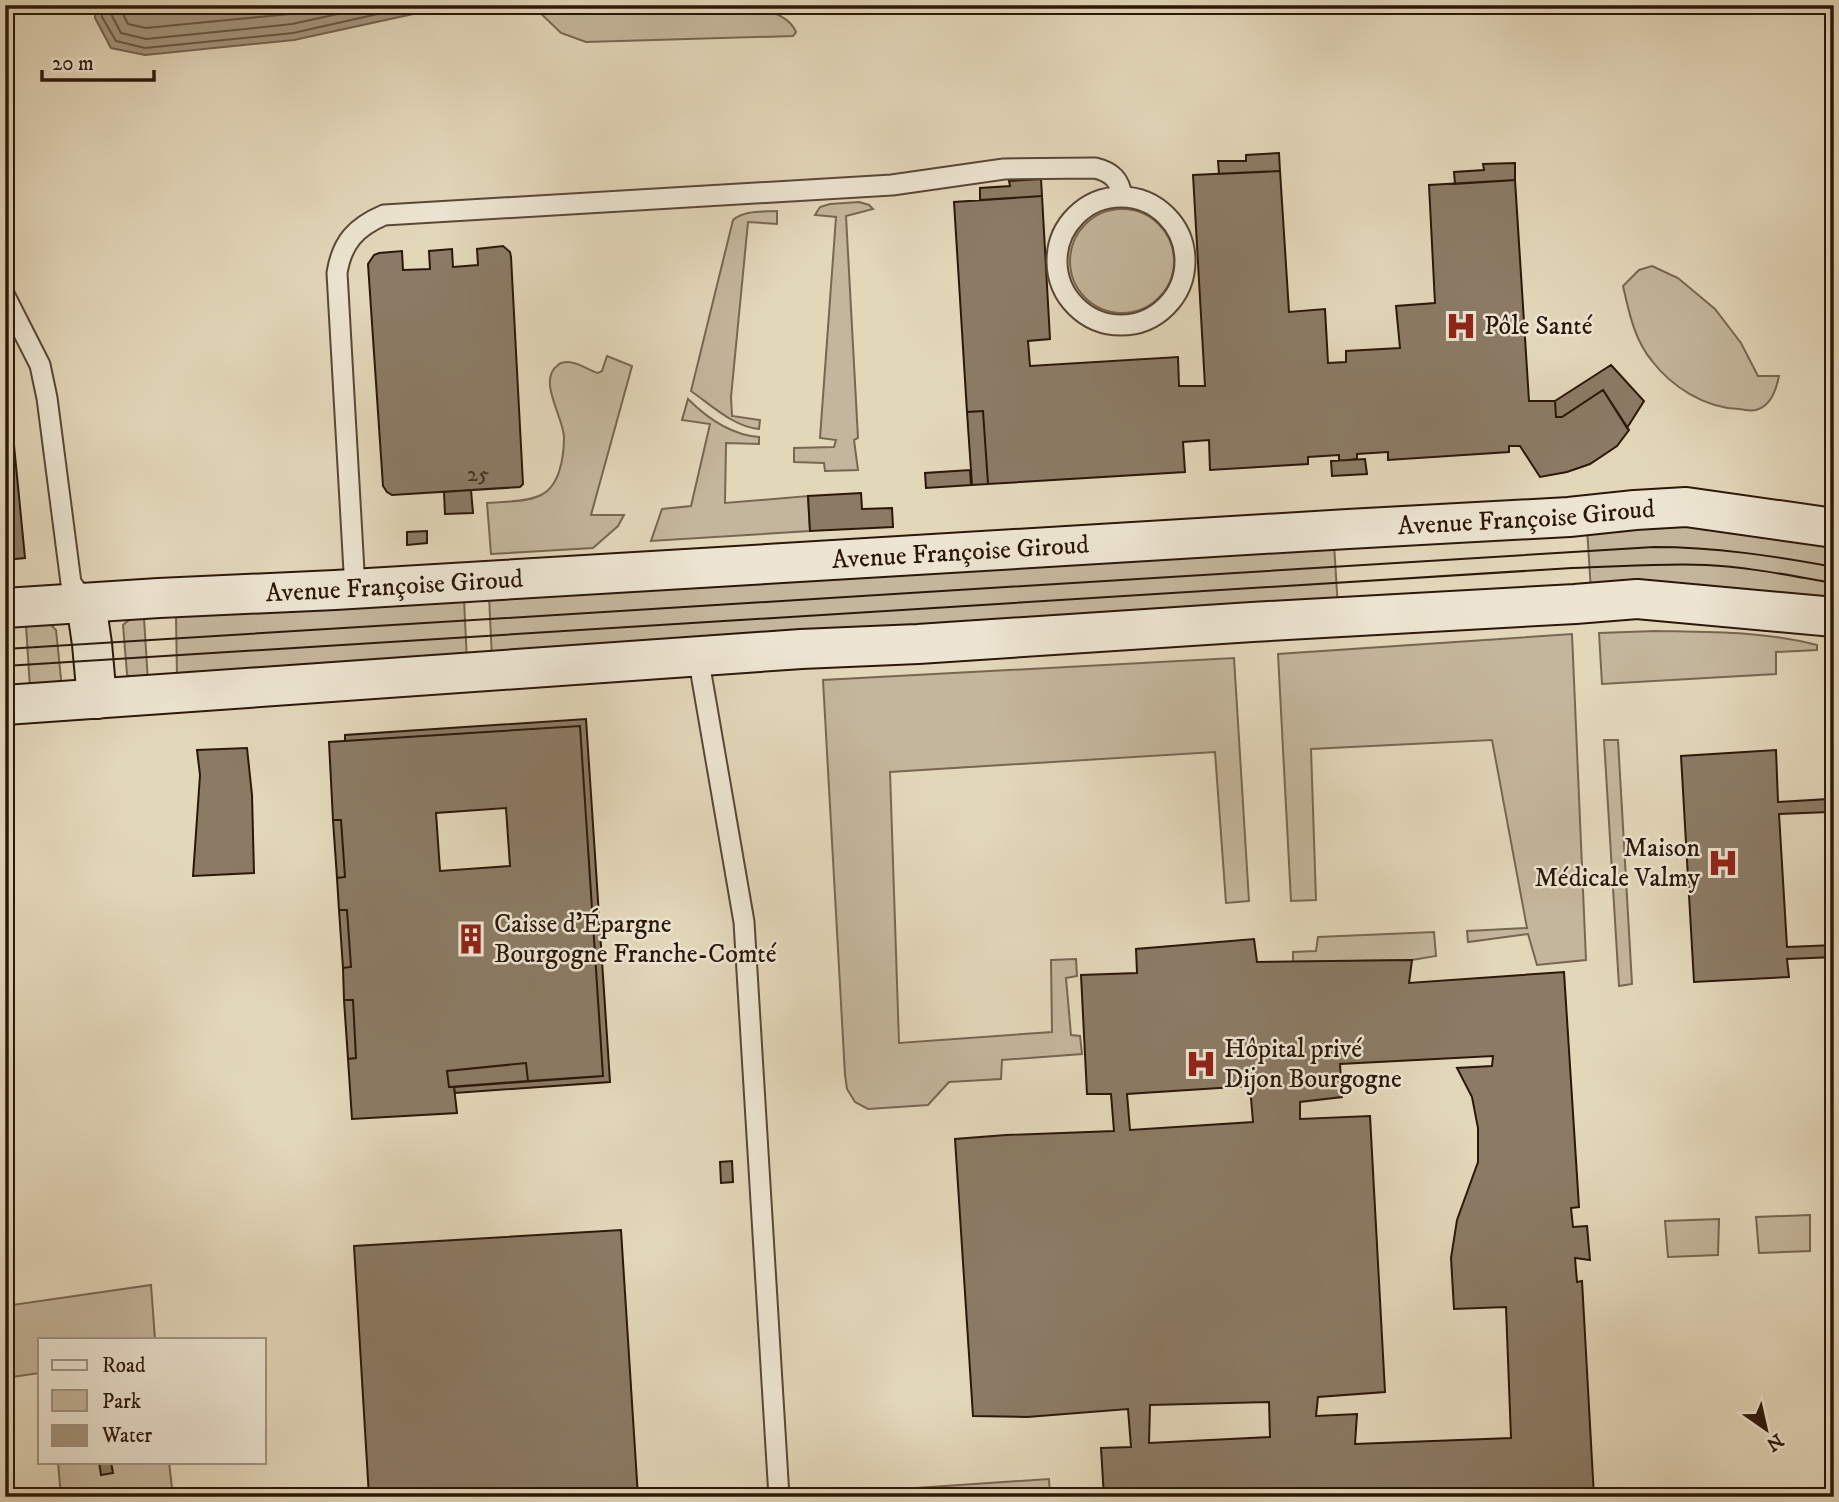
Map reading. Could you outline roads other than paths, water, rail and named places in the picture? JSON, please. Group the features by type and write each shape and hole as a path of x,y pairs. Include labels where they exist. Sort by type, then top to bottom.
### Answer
{"street":[{"name":"Avenue Françoise Giroud","path":"5,608 1569,517 1686,507 1834,528"},
{"path":"5,705 698,656 1637,599 1834,617"},
{"path":"86,603 97,699"}],"lane":[{"path":"355,589 337,273 344,247 367,223 384,215 892,185 1004,169 1095,168 1117,179 1122,197"},
{"path":"1122,197 1143,201 1162,211 1177,228 1185,249 1185,271 1178,292 1164,309 1146,321 1124,325 1104,323 1086,315 1071,301 1061,283 1057,263 1060,243 1069,225 1083,210 1101,201 1122,197"},
{"path":"5,296 40,365 47,398 71,583 86,603"},
{"path":"698,656 744,922 779,1497"}],"water":[{"path":"95,5 426,5 422,12 294,40 145,55 111,48 95,18"}],"tram line":[{"path":"5,649 1654,547 1744,553 1834,567"},
{"path":"5,666 1572,568 1706,565 1834,583"}],"place":[{"name":"Pôle Santé","path":"1461,326"},
{"name":"Maison Médicale Valmy","path":"1723,863"},
{"name":"Caisse d'Épargne Bourgogne Franche-Comté","path":"471,939"},
{"name":"Hôpital privé Dijon Bourgogne","path":"1201,1064"}]}
